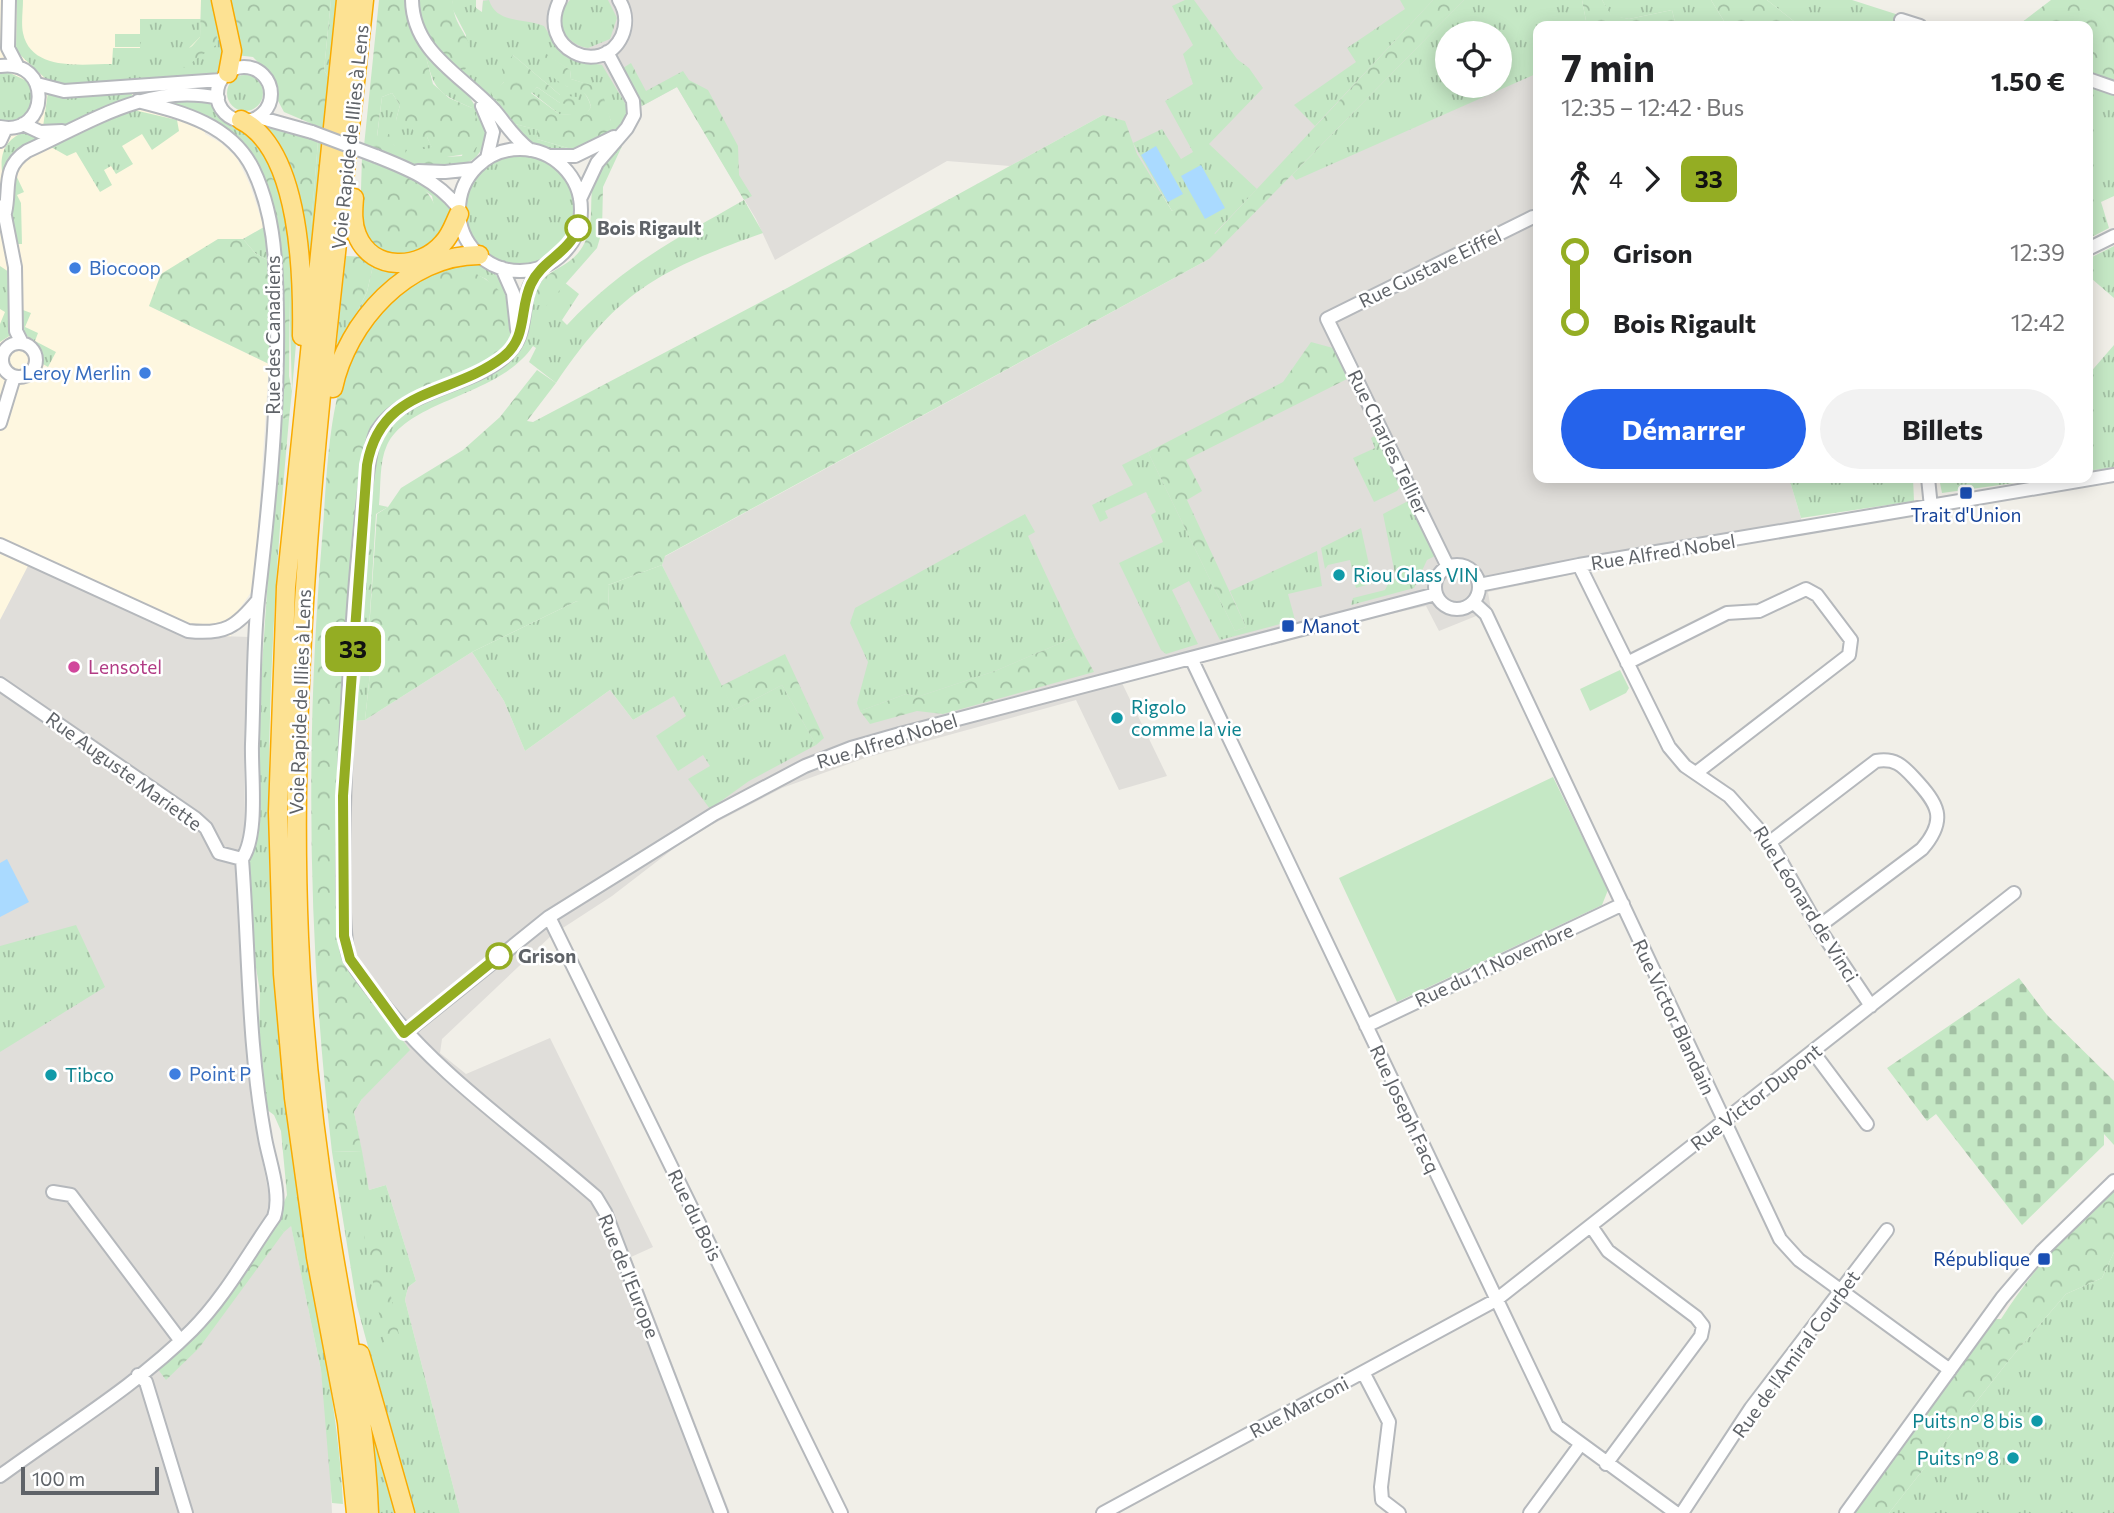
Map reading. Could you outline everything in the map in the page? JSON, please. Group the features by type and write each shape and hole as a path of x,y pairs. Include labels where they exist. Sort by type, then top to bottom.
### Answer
{"highway":[{"path":"221,0 232,51 225,77"},
{"path":"346,0 282,650 279,866 285,999 294,1098 308,1209 347,1422 356,1513"},
{"name":"Voie Rapide de Illies à Lens","path":"337,1278 311,1096 296,879 299,651 364,0"},
{"path":"353,106 359,126 353,220 358,237 369,252 398,264 425,258 449,237 458,211"},
{"path":"249,119 269,148 284,179 295,218 301,261 299,390 305,414"},
{"path":"320,427 328,414 343,352 373,308 415,274 434,264 450,257 479,255"},
{"path":"337,1278 362,1427 369,1513"},
{"path":"337,1278 348,1300 368,1385 405,1513"}],"street":[{"path":"9,0 8,48 18,67 37,83 64,91 225,77 240,67 256,69 268,80 271,96 282,117 292,125"},
{"path":"412,0 415,21 426,45 494,110 516,139 530,150"},
{"path":"560,0 553,23 558,38 566,48 588,57 607,52 620,41 625,30 626,17 619,0"},
{"path":"0,59 8,48"},
{"path":"580,199 597,163 632,122 634,107 607,52"},
{"path":"0,66 18,67"},
{"path":"225,77 218,98 226,113 292,125 414,170 439,186 458,211 464,235 479,255 502,268 523,271 542,267 564,252 575,236 580,219 580,199 568,172 550,156"},
{"path":"2093,81 2114,88"},
{"path":"0,141 3,128 23,124 36,111 39,102 37,83"},
{"path":"472,91 490,120 493,132 487,158"},
{"path":"5,214 7,176 14,162 26,151 138,101 179,93 218,98"},
{"path":"249,119 269,104 271,96"},
{"name":"Rue des Canadiens","path":"0,1476 138,1375 180,1340 209,1311 277,1210 255,1061 242,859 251,831 258,600 267,530 276,359 275,261 271,231 257,180 241,150 203,121 138,101"},
{"path":"23,124 40,132 76,128"},
{"path":"458,211 463,187 474,169 487,158 508,150 530,150 550,156 582,154 620,134"},
{"path":"414,170 445,173 474,169"},
{"path":"0,192 15,259 16,331 22,343 35,354 36,366 25,377 14,377 5,371 1,354 10,345 22,343"},
{"name":"Rue Gustave Eiffel","path":"1327,318 1533,217"},
{"path":"2093,246 2114,236"},
{"path":"517,339 524,325 527,292 542,267"},
{"path":"502,268 513,293 517,339"},
{"name":"Rue Charles Tellier","path":"1327,318 1448,567"},
{"name":"Rue de l'Europe","path":"517,339 502,358 394,412 374,437 367,465 343,796 344,936 350,959 404,1033 597,1197 721,1513"},
{"path":"0,423 14,377"},
{"name":"Rue Alfred Nobel","path":"2093,479 2114,475"},
{"path":"1929,483 1931,507"},
{"name":"Rue Alfred Nobel","path":"1479,585 1578,565 2068,483"},
{"path":"0,545 188,631 207,633 239,623 258,600"},
{"name":"Rue Léonard de Vinci","path":"1578,565 1669,747 1696,773 1729,796 1770,842 1818,927 1871,1006"},
{"path":"1464,566 1471,570 1479,585 1473,602 1455,609 1443,605 1436,594 1435,581 1448,567 1464,566"},
{"path":"1627,663 1727,613 1759,611 1798,591 1811,590 1851,640 1849,655 1696,773"},
{"name":"Rue Alfred Nobel","path":"404,1033 549,917 714,814 768,783 821,759 900,734 1436,594"},
{"name":"Rue Victor Blandain","path":"1473,602 1486,614 1723,1123 1788,1251 1950,1370"},
{"path":"239,623 254,633 257,640"},
{"name":"Rue Joseph Facq","path":"1191,658 1557,1426 1676,1513"},
{"name":"Rue Auguste Mariette","path":"0,684 195,818 206,828 219,853 242,859"},
{"path":"1770,842 1876,761 1888,759 1899,763 1936,802 1937,820 1933,836 1922,849 1818,927"},
{"name":"Rue Victor Dupont","path":"1496,1300 2014,893"},
{"name":"Rue du 11 Novembre","path":"1366,1026 1623,904"},
{"name":"Rue du Bois","path":"549,917 841,1513"},
{"path":"1813,1052 1867,1125"},
{"path":"1846,1513 2035,1259 2114,1181"},
{"path":"53,1192 71,1195 180,1340"},
{"path":"1591,1226 1608,1251 1696,1317 1703,1326 1701,1336 1606,1464"},
{"name":"Rue de l'Amiral Courbet","path":"1682,1513 1751,1408 1887,1230"},
{"name":"Rue Marconi","path":"1103,1513 1496,1300"},
{"path":"1363,1372 1389,1422 1382,1500 1399,1513"},
{"path":"138,1375 146,1382 186,1513"},
{"path":"1530,1513 1580,1445"}],"shaded area":[{"path":"0,0 201,0 200,37 205,134 221,143 237,158 250,185 264,227 243,239 218,239 149,306 269,364 254,588 233,618 231,637 186,635 30,564 0,620"},
{"path":"483,0 1486,0 1505,21 1435,21 1435,98 1512,98 1512,30 1533,53 1533,483 1790,483 1803,535 1625,563 1488,592 1491,610 1439,631 1426,606 1315,631 1122,683 1167,776 1119,790 1076,700 865,758 782,788 690,836 612,896 552,935 442,1039 440,1053 466,1074 550,1038 653,1247 631,1257 730,1513 460,1513 405,1300 408,1287 416,1281 386,1185 369,1190 354,1112 362,1099 355,978 344,962 336,925 342,722 365,720 472,652 504,701 525,751 610,690 633,720 714,672 662,565 664,557 1209,259 1103,115 1010,166 947,161 775,260 756,219 677,87 642,106 628,108 482,13"},
{"path":"29,564 186,635 250,637 252,643 244,760 245,843 236,869 253,1112 271,1206 291,1225 321,1370 328,1428 332,1513 0,1513 0,620"}],"green space":[{"path":"17,0 23,0 22,29 28,46 47,60 73,64 112,64 113,48 140,48 140,19 201,19 200,37 189,48 222,30 225,41 222,71 216,74 65,86 47,80 16,51"},
{"path":"201,0 218,0 222,30 217,34 216,45 184,68 179,61 200,37"},
{"path":"224,0 331,0 324,70 329,78 324,129 284,112 276,97 272,77 253,57 236,55"},
{"path":"331,0 337,0 329,78 324,70"},
{"path":"379,0 407,0 413,34 425,53 433,84 449,98 472,108 475,114 479,137 472,153 447,157 436,168 417,166 423,149 432,148 427,137 415,137 413,129 399,128 396,120 400,105 392,93 382,97 377,136 389,134 394,145 407,150 401,161 364,146"},
{"path":"417,0 453,0 454,11 470,53 462,74 432,42 422,24"},
{"path":"453,0 476,0 476,8 482,12 483,1 489,0 493,8 505,17 544,26 561,53 575,60 602,65 628,108 623,124 601,142 611,121 594,89 571,79 570,70 545,54 566,86 583,92 591,107 585,116 559,114 531,92 537,87 560,103 560,95 513,55 504,82 492,94 515,124 539,130 537,139 578,151 558,153 529,143 462,74 466,35 453,10"},
{"path":"570,0 608,0 617,18 610,39 588,48 573,42 561,23"},
{"path":"1185,0 1194,0 1237,59 1249,68 1263,88 1209,144 1257,189 1214,234 1188,202 1172,211 1133,143 1162,129 1181,159 1193,152 1165,101 1193,84 1183,54 1193,45 1172,6"},
{"path":"1400,0 1433,0 1315,126 1294,105 1356,62 1347,48 1405,9"},
{"path":"1433,0 1464,0 1443,21 1435,21 1435,29 1209,259 665,556 662,565 608,585 609,610 602,619 577,601 472,652 365,720 371,664 368,645 377,514 388,507 401,488 463,450 500,417 537,370 556,383 527,421 533,422 789,287 1103,115 1125,121 1137,154 1172,211 1188,201 1215,234"},
{"path":"1464,0 1582,0 1586,21 1533,21 1533,75 1512,84 1512,21 1443,21"},
{"path":"1582,0 1602,0 1611,15 1629,19 1672,10 1675,21 1586,21"},
{"path":"1602,0 1711,0 1724,21 1675,21 1672,10 1629,19 1611,16"},
{"path":"1711,0 1767,0 1794,21 1724,21"},
{"path":"1767,0 1852,0 1917,21 1794,21"},
{"path":"2051,0 2114,0 2114,83 2093,77 2093,21 2024,21"},
{"path":"1435,30 1435,98 1481,98 1296,180 1292,175"},
{"path":"115,34 140,34 140,47 115,47"},
{"path":"425,53 469,96 489,129 477,156 466,163 436,168 446,157 462,156 472,108 439,89 431,75"},
{"path":"545,53 570,70 571,79 591,85 603,95 611,130 601,142 578,151 537,139 538,130 515,124 491,93 504,82 502,68 513,55 560,95 577,97 578,106 560,103 537,87 531,93 559,114 585,115 591,107 587,97 559,82 541,67"},
{"path":"631,63 646,91 683,71 689,80 708,90 738,146 739,175 752,196 744,200 677,87 642,106 623,68"},
{"path":"8,72 29,82 32,90 28,111 9,121 0,120 0,73"},
{"path":"245,75 258,80 263,93 258,106 245,111 232,106 227,93 232,80"},
{"path":"2093,77 2114,83 2114,196 2101,202 2109,228 2093,236"},
{"path":"48,92 129,92 135,97 65,126 43,127"},
{"path":"392,93 400,105 396,120 427,137 433,149 417,166 401,161 394,145 377,137 382,97"},
{"path":"168,101 203,101 210,104 226,122 239,126 264,145 290,210 297,332 292,391 287,223 256,163"},
{"path":"134,110 177,120 179,131 152,150 142,134 122,146 133,164 116,174 111,166 104,170 112,185 100,192 76,152 67,156 51,147 25,159 66,136"},
{"path":"266,124 318,141 311,227 302,229 262,128"},
{"path":"24,132 43,136 12,157 2,172 5,148 12,139"},
{"path":"2114,136 2114,168 2100,175 2093,161 2093,148"},
{"path":"318,141 323,143 308,294 302,229 311,226"},
{"path":"622,146 603,187 602,231 597,248 546,306 531,304 541,282 571,260 585,242 591,217 594,180 608,157"},
{"path":"520,154 541,158 559,170 571,188 575,209 571,230 559,248 541,260 520,264 499,260 481,248 469,230 465,209 469,188 481,170 499,158"},
{"path":"362,157 406,176 428,193 439,219 440,237 423,249 408,255 374,248 360,221"},
{"path":"22,161 15,173 24,192 17,195 21,203 22,244 17,244 10,182 12,174"},
{"path":"400,172 440,193 451,206 451,218 440,237 432,196"},
{"path":"261,173 276,180 287,223 290,267 289,376 292,391 289,419 279,418 281,359"},
{"path":"744,200 763,233 696,259 644,287 600,326 556,383 529,362 536,348 533,346 518,363 499,376 414,417 398,430 387,445 381,467 379,505 388,507 376,514 368,645 371,664 365,720 354,721 361,674 361,611 368,507 377,449 383,432 405,412 476,379 508,356 520,342 528,325 531,304 555,292 564,282 579,294 562,320 567,325 629,270"},
{"path":"264,227 269,261 255,253 243,239"},
{"path":"218,239 243,239 255,253 269,261 269,364 149,306 161,274"},
{"path":"2114,246 2114,298 2093,280 2093,256"},
{"path":"346,256 367,257 374,261 367,292 354,318 339,318"},
{"path":"472,260 488,268 499,278 510,307 486,279 457,266"},
{"path":"374,261 406,269 336,353 339,318 354,318 367,292"},
{"path":"445,263 463,268 488,281 502,293 514,321 511,338 499,352 482,364 421,390 398,404 374,432 363,458 338,799 336,925 344,962 410,1050 362,1099 354,1112 362,1151 332,1152 318,999 311,770 317,617 329,448 336,402 356,342 389,303 416,281"},
{"path":"0,266 9,272 11,335 0,342 0,324 5,312 0,309"},
{"path":"23,310 31,313 25,327 38,333 35,341 56,352 48,367 43,364 38,346 22,331"},
{"path":"1311,342 1333,348 1349,378 1186,460 1202,491 1187,500 1246,627 1235,631 1148,452 1283,382"},
{"path":"2114,345 2114,467 2093,470 2093,369"},
{"path":"279,418 289,419 277,567 270,717 273,941 292,1149 332,1400 343,1504 332,1503 321,1370 291,1226 284,1232 275,1224 287,1195 281,1131 274,1115 266,1109 259,1033 260,992 251,936 248,865 256,836 256,752"},
{"path":"1376,435 1401,485 1397,491 1374,502 1353,458 1375,448 1371,438"},
{"path":"1148,452 1235,631 1246,627 1230,591 1317,551 1322,586 1288,594 1295,620 1220,640 1189,581 1172,590 1198,644 1166,654 1161,650 1119,563 1163,542 1151,515 1156,512 1146,492 1105,511 1108,518 1100,522 1092,505 1133,485 1122,465"},
{"path":"1790,483 1913,483 1914,501 1801,518"},
{"path":"1940,483 2015,483 1942,493"},
{"path":"1410,500 1435,556 1427,560 1414,588 1351,605 1353,598 1385,590 1390,580 1396,579 1383,514"},
{"path":"1025,514 1035,532 1028,536 1075,637 995,671 917,697 906,694 860,711 857,703 868,662 850,623 855,608"},
{"path":"1361,528 1373,583 1356,588 1350,560 1328,565 1325,569 1321,548"},
{"path":"662,565 734,710 782,685 816,745 749,781 710,809 688,779 710,766 703,755 678,771 656,736 686,716 674,696 633,720 610,690 525,751 504,701 472,652 577,601 609,610 608,585"},
{"path":"1075,637 1094,672 943,714 917,711 870,724 860,711 906,694 917,697 995,671"},
{"path":"785,654 824,738 816,745 782,685 734,710 721,686"},
{"path":"1620,670 1629,688 1626,693 1590,711 1580,689"},
{"path":"1553,777 1608,890 1602,905 1397,1002 1339,878"},
{"path":"76,925 105,987 0,1052 0,946"},
{"path":"2019,978 2047,1015 2114,1081 2114,1145 2104,1134 2104,1145 2022,1225 1936,1114 1927,1121 1887,1068"},
{"path":"362,1151 369,1190 386,1185 416,1281 408,1287 405,1300 460,1513 413,1513 357,1306 332,1152"},
{"path":"2114,1188 2114,1252 2102,1278 2066,1294 2010,1359 1889,1513 1854,1513 1996,1319 2001,1319 2026,1282 2053,1250"},
{"path":"275,1224 284,1232 199,1348 166,1380 157,1368"},
{"path":"378,1233 401,1345 386,1350 364,1235"},
{"path":"2114,1252 2114,1513 1889,1513 2010,1359 2066,1294 2102,1278"},
{"path":"373,1432 398,1513 378,1513"}],"water":[{"path":"1156,146 1183,194 1168,202 1141,155"},
{"path":"1201,165 1225,208 1205,219 1181,176"},
{"path":"7,859 29,902 0,917 0,863"}],"bus line":[{"name":"33","path":"499,956 404,1033 350,959 346,948 343,921 343,796 367,465 374,437 394,412 490,365 513,348 524,325 527,292 532,281 542,267 564,252 578,228"}],"place":[{"name":"Bois Rigault","path":"578,228"},
{"name":"Biocoop","path":"75,268"},
{"name":"Leroy Merlin","path":"145,373"},
{"name":"Trait d'Union","path":"1966,493"},
{"name":"Riou Glass VIN","path":"1339,575"},
{"name":"Manot","path":"1288,626"},
{"name":"Lensotel","path":"74,667"},
{"name":"Rigolo comme la vie","path":"1117,718"},
{"name":"Grison","path":"499,956"},
{"name":"Point P","path":"175,1074"},
{"name":"Tibco","path":"51,1075"},
{"name":"République","path":"2044,1259"},
{"name":"Puits n° 8 bis","path":"2037,1421"},
{"name":"Puits n° 8","path":"2013,1458"}]}
